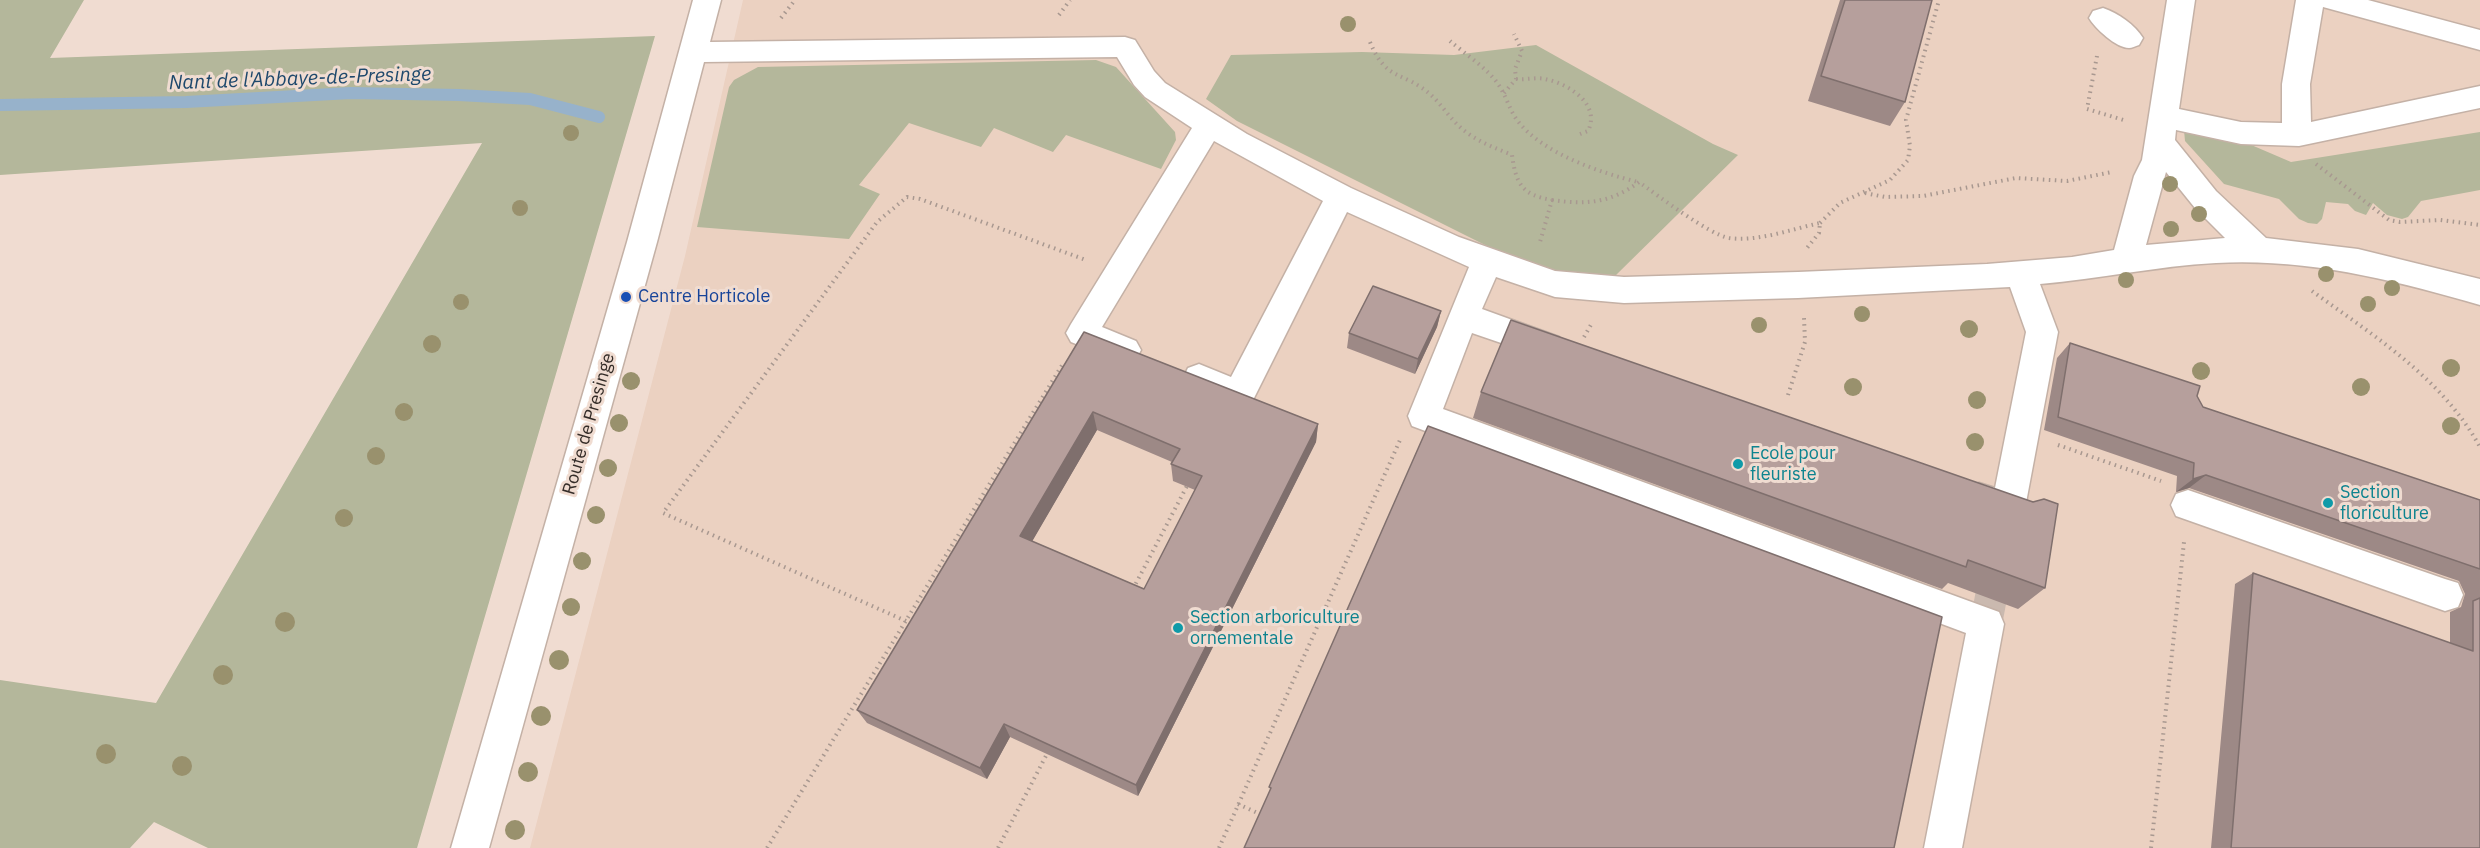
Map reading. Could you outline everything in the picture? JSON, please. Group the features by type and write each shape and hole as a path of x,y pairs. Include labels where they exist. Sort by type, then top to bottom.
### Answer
{"street":[{"name":"Route de Presinge","path":"470,848 642,242 706,0"},
{"path":"2127,260 2149,176 2157,159 2181,0"},
{"path":"2299,135 2294,114 2300,51 2308,22 2310,0"},
{"path":"2332,0 2480,40"},
{"path":"692,52 1125,46 1138,70 1155,90 1208,126 1340,196 1487,262 1555,284 1624,290 1798,285 2021,274 2206,250 2259,250 2359,262 2480,292"},
{"path":"2162,130 2299,135 2480,97"},
{"path":"1208,126 1082,333 1239,394 1340,196"},
{"path":"2162,130 2179,169 2210,207 2259,250"},
{"path":"1487,262 1462,316 1424,416 1986,624 1943,848"},
{"path":"1952,488 2008,508 2042,332 2021,274"},
{"path":"1462,316 1577,356"},
{"path":"2179,495 2445,595"}],"path":[{"path":"1806,249 1819,233 1820,223 1833,208 1890,180 1908,160 1910,146 1906,120 1939,0"},
{"path":"2120,18 2087,109 2162,130"},
{"path":"1504,93 1516,79 1515,69 1522,51 1514,34"},
{"path":"1450,41 1497,82 1518,122 1553,149 1605,174 1639,182 1694,220 1727,238 1751,238 1820,223"},
{"path":"1370,42 1378,61 1391,73 1414,83 1431,95 1459,126 1476,140 1512,155 1515,178 1525,191 1535,197 1580,204 1597,203 1617,198 1639,182"},
{"path":"1516,79 1545,79 1556,82 1585,102 1593,113 1592,126 1588,131 1580,134"},
{"path":"1865,193 1899,198 1940,196 1955,189 2017,178 2067,181 2106,172 2127,171 2149,176"},
{"path":"2330,176 2352,190 2377,213 2390,220 2405,223 2432,220 2470,226 2480,225"},
{"path":"906,621 663,513 877,222 907,197 920,199 1118,272"},
{"path":"1538,248 1552,200"},
{"path":"1788,395 1805,342 1803,303 1798,285"},
{"path":"2306,287 2380,341 2441,392 2461,413 2480,447"},
{"path":"767,848 1082,333"},
{"path":"1219,848 1412,412 1424,416"},
{"path":"2023,432 2179,495 2151,848"},
{"path":"1128,598 1188,484"},
{"path":"998,848 1052,744"},
{"path":"1238,804 1270,819"}],"shaded area":[{"path":"743,0 2480,0 2480,848 530,848 685,256"}],"green space":[{"path":"0,0 84,0 50,58 655,36 417,848 208,848 154,822 130,848 0,848 0,680 156,703 482,143 0,175"},
{"path":"1536,45 1713,144 1738,155 1616,275 1550,273 1491,248 1237,121 1206,99 1231,55 1362,52 1454,55"},
{"path":"1096,60 1116,67 1175,132 1176,140 1161,169 1066,135 1053,152 994,128 981,147 909,123 859,185 880,194 849,239 697,227 729,87 734,80 758,67"},
{"path":"2184,130 2242,141 2291,162 2480,132 2480,190 2421,201 2408,217 2402,219 2387,215 2373,203 2366,215 2355,211 2348,204 2326,202 2322,219 2317,224 2308,223 2299,219 2279,199 2224,184 2185,141"}],"building":[{"path":"1845,0 1932,0 1905,102 1821,76"},
{"path":"1373,286 1441,311 1418,359 1349,333"},
{"name":"Ecole pour fleuriste","path":"1511,320 2033,502 2044,499 2058,504 2045,588 1968,560 1966,567 1481,392"},
{"path":"1084,332 1318,424 1136,785 1004,724 980,768 857,710","holes":["1093,412 1180,449 1171,464 1202,476 1144,589 1020,536"]},
{"path":"2070,343 2200,386 2197,396 2203,407 2480,500 2480,569 2206,475 2193,479 2194,463 2058,417"},
{"path":"1428,426 1942,617 1894,848 1244,848"},
{"path":"2253,573 2473,651 2473,601 2480,598 2480,848 2231,848"}],"waterway":[{"name":"Nant de l'Abbaye-de-Presinge","path":"0,105 186,102 351,93 459,95 530,99 599,117"}],"tunnel":[{"path":"1986,624 1999,554"}],"place":[{"name":"Centre Horticole","path":"626,297"},
{"name":"Ecole pour fleuriste","path":"1738,464"},
{"name":"Section floriculture","path":"2328,503"},
{"name":"Section arboriculture ornementale","path":"1178,628"}]}
